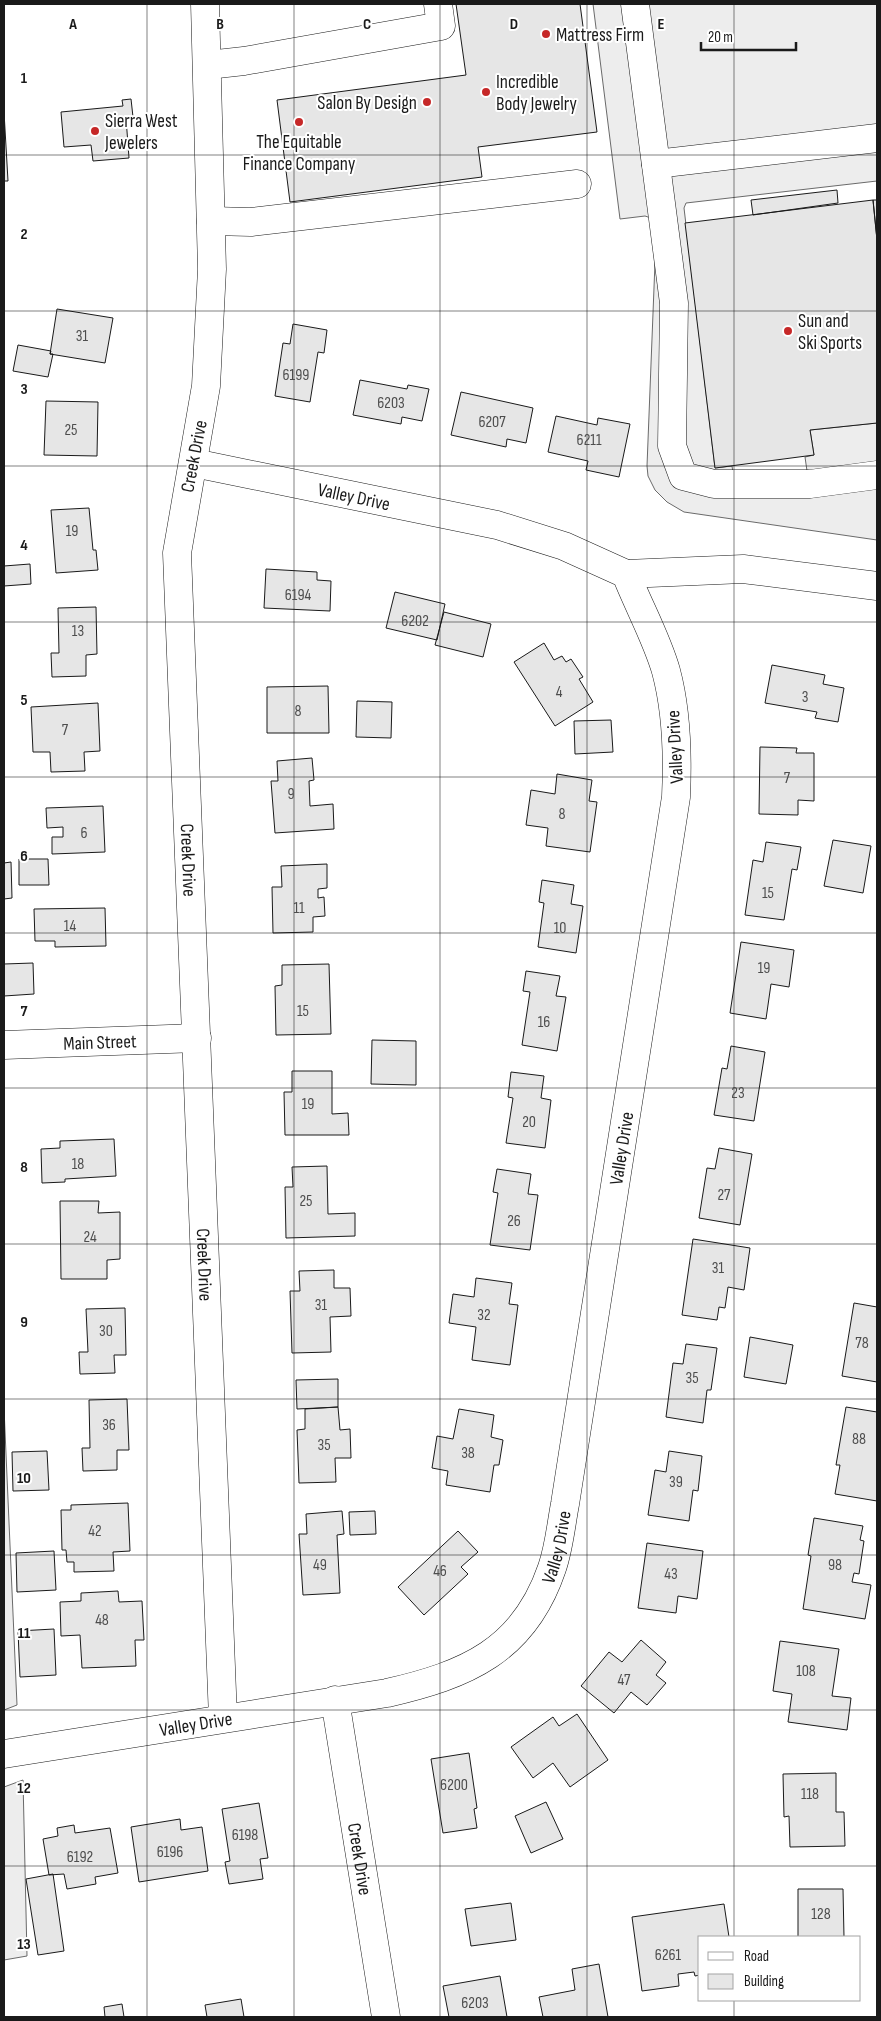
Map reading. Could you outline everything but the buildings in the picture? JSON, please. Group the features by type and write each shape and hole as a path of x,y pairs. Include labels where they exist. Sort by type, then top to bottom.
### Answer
{"street":[{"name":"Creek Drive","path":"205,4 212,269 206,386 194,463 183,508 177,553 223,1718"},
{"path":"208,65 244,61 440,26 438,4"},
{"path":"635,4 674,303 672,446 683,476 714,484 810,484 877,475"},
{"path":"656,164 877,138"},
{"path":"211,221 251,222 576,184"},
{"name":"Valley Drive","path":"4,1754 335,1700 433,1682 464,1670 506,1644 534,1607 553,1568 676,797 678,752 674,710 666,669 626,574 564,546 497,525 194,463"},
{"path":"626,574 743,569 877,586"},
{"name":"Main Street","path":"4,1046 197,1038"},
{"name":"Creek Drive","path":"335,1700 386,2017"}],"shaded area":[{"path":"593,4 877,4 877,181 686,203 684,208 715,468 732,466 734,480 807,471 805,457 814,455 810,430 877,423 877,540 684,512 667,502 655,490 648,476 647,466 656,237 651,218 645,216 620,219"},
{"path":"4,1408 17,1705 4,1710"},
{"path":"23,1780 27,1956 4,1960 4,1787"}],"place":[{"name":"Mattress Firm","path":"546,34"},
{"name":"Incredible Body Jewelry","path":"486,92"},
{"name":"Salon By Design","path":"427,102"},
{"name":"The Equitable Finance Company","path":"299,122"},
{"name":"Sierra West Jewelers","path":"95,131"},
{"name":"Sun and Ski Sports","path":"788,331"}]}
